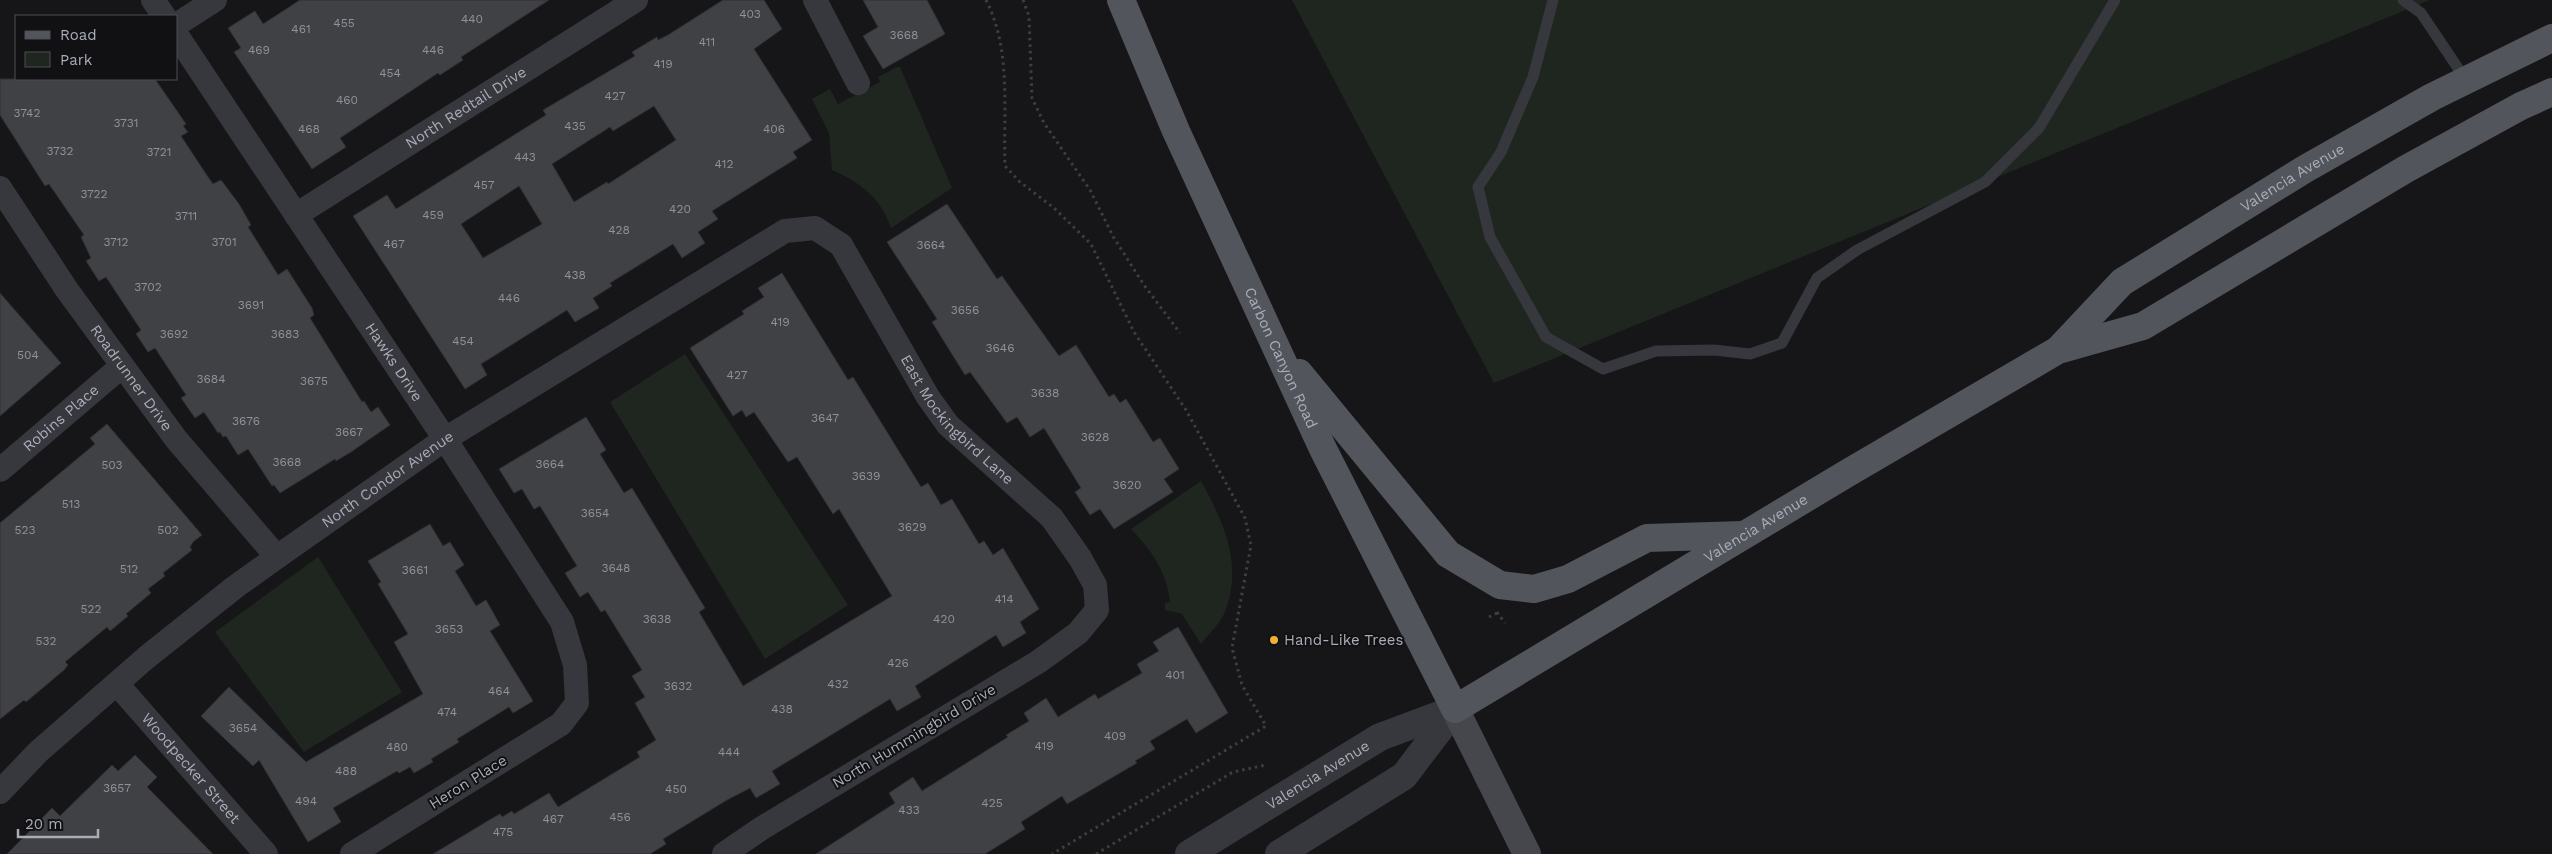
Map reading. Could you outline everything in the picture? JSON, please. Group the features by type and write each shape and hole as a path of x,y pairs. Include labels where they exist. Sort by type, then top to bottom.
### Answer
{"main road":[{"name":"Carbon Canyon Road","path":"1121,0 1176,131 1323,448 1455,709"},
{"name":"Valencia Avenue","path":"2058,350 2122,282 2304,169 2466,80 2552,38"},
{"name":"Valencia Avenue","path":"1455,709 2058,350 2143,326 2406,169 2521,106 2552,92"},
{"path":"1275,345 1448,554 1500,585 1534,589 1568,579 1647,538 1745,535"},
{"path":"1455,709 1527,854"}],"street":[{"path":"154,0 163,15"},
{"path":"178,24 215,0"},
{"name":"North Redtail Drive","path":"296,215 636,0"},
{"path":"814,0 858,83"},
{"name":"Hawks Drive","path":"178,37 445,439 562,622 576,665 577,703"},
{"name":"Roadrunner Drive","path":"0,188 67,290 176,439 277,557"},
{"name":"North Condor Avenue","path":"0,792 38,752 234,587 445,439 785,231 815,228"},
{"name":"East Mockingbird Lane","path":"815,228 841,244 928,397 948,425 1052,518 1080,558 1095,585 1097,610"},
{"name":"Robins Place","path":"0,470 122,366"},
{"name":"North Hummingbird Drive","path":"724,854 762,828 1038,662 1078,633 1097,610"},
{"name":"Woodpecker Street","path":"117,684 266,854"},
{"name":"Heron Place","path":"352,854 561,724 577,703"},
{"name":"Valencia Avenue","path":"1189,854 1380,737 1455,709"},
{"name":"Valencia Avenue","path":"1279,854 1404,776 1455,709"}],"lane":[{"path":"1553,0 1533,77 1501,152 1478,187 1490,237 1546,338 1603,369 1656,350 1714,350 1750,354 1782,343 1817,278 1857,250 1985,182 2038,128 2115,0"},
{"path":"2403,0 2421,13 2466,80"}],"path":[{"path":"986,0 994,16 1004,56 1005,166 1020,182 1054,208 1091,244 1134,332 1186,410 1245,518 1251,545 1232,648 1242,685 1266,726 1052,854"},
{"path":"1023,0 1029,16 1032,98 1044,124 1090,190 1114,238 1144,285 1180,333"},
{"path":"1490,617 1497,613"},
{"path":"1096,854 1233,772 1266,765"}],"green space":[{"path":"1292,0 2430,0 1494,383"},
{"path":"900,67 952,188 891,228 887,217 868,192 852,180 832,170 829,133 812,99 830,89 838,104 880,82 878,77"},
{"path":"685,354 848,605 765,659 610,402"},
{"path":"1201,481 1224,528 1232,562 1232,579 1230,596 1224,614 1201,644 1182,614 1165,610 1165,603 1170,602 1162,571 1151,553 1131,529"},
{"path":"318,557 402,692 304,752 215,632"}],"building":[{"path":"300,0 549,0 461,57 463,60 440,75 438,73 340,138 346,147 312,169 234,52 241,48 228,28 255,11 263,24"},
{"path":"723,0 764,0 782,29 754,49 812,140 793,152 797,158 712,211 718,219 698,232 705,243 682,258 673,244 610,283 612,286 593,298 599,308 575,322 567,310 481,364 487,375 465,389 353,216 387,195 396,209 546,115 543,110 635,56 632,52 657,37 658,40","holes":["654,106 676,140 608,184 607,182 574,202 552,164 610,127 613,131","519,186 542,224 483,258 461,224"]},
{"path":"863,0 927,0 945,34 883,69 863,36 878,27"},
{"path":"0,79 156,80 186,124 183,126 188,132 181,136 206,174 213,184 221,180 239,204 251,225 248,227 278,275 287,269 312,308 314,315 310,318 362,402 364,401 371,412 378,407 390,425 351,452 336,461 335,459 280,493 274,485 272,486 248,449 238,455 226,436 223,437 220,432 218,433 204,412 195,418 181,398 186,395 155,348 148,352 136,334 141,330 106,277 99,281 86,261 91,258 81,237 84,235 49,184 45,186 0,115"},
{"path":"947,204 997,279 1002,276 1059,356 1076,345 1109,397 1114,394 1120,403 1126,399 1153,442 1160,438 1179,469 1164,479 1173,492 1114,529 1100,509 1090,515 1075,492 1081,488 1044,428 1030,437 1017,417 1007,423 970,372 965,375 932,322 937,319 887,242"},
{"path":"782,273 848,380 853,377 921,487 928,483 941,505 952,499 979,544 984,541 993,555 1003,548 1039,609 1020,622 1026,633 1003,647 996,635 915,686 921,697 897,711 890,699 772,771 780,784 756,798 750,788 727,800 663,839 666,844 650,854 433,854 500,814 502,817 512,811 514,814 549,793 558,807 640,757 637,752 656,740 635,703 645,697 632,676 642,670 605,610 601,612 588,592 580,597 565,573 577,566 540,506 534,509 522,489 514,493 499,469 586,417 606,450 600,454 624,493 632,488 705,608 699,612 743,686 892,596 839,509 833,514 797,457 788,462 754,412 746,417 742,410 733,416 690,348 744,314 742,311 764,297 758,288"},
{"path":"0,293 61,363 0,416"},
{"path":"107,424 202,535 193,542 190,547 192,550 163,573 165,576 148,589 151,593 126,614 128,616 110,631 107,627 65,662 68,665 64,670 26,702 24,700 0,719 0,523 95,444 90,438"},
{"path":"430,524 443,546 450,542 464,565 455,571 476,606 486,600 500,625 490,631 533,701 513,713 509,707 457,739 459,742 431,759 433,762 414,773 410,767 399,773 397,771 333,808 341,822 308,842 259,760 253,766 201,716 229,687 306,762 423,694 394,642 408,634 378,584 381,582 368,561"},
{"path":"1178,627 1228,713 1196,733 1187,719 1150,741 1155,749 1135,761 1137,763 1067,804 1062,796 1021,822 1025,829 985,854 816,854 895,803 889,793 913,777 922,791 1008,737 1006,735 1029,721 1024,713 1046,698 1058,717 1095,694 1098,699 1142,673 1137,664 1159,651 1153,642"},
{"path":"135,755 157,777 147,787 213,854 7,854 52,808 60,816 112,765 118,771"}],"place":[{"name":"Hand-Like Trees","path":"1274,640"}]}
